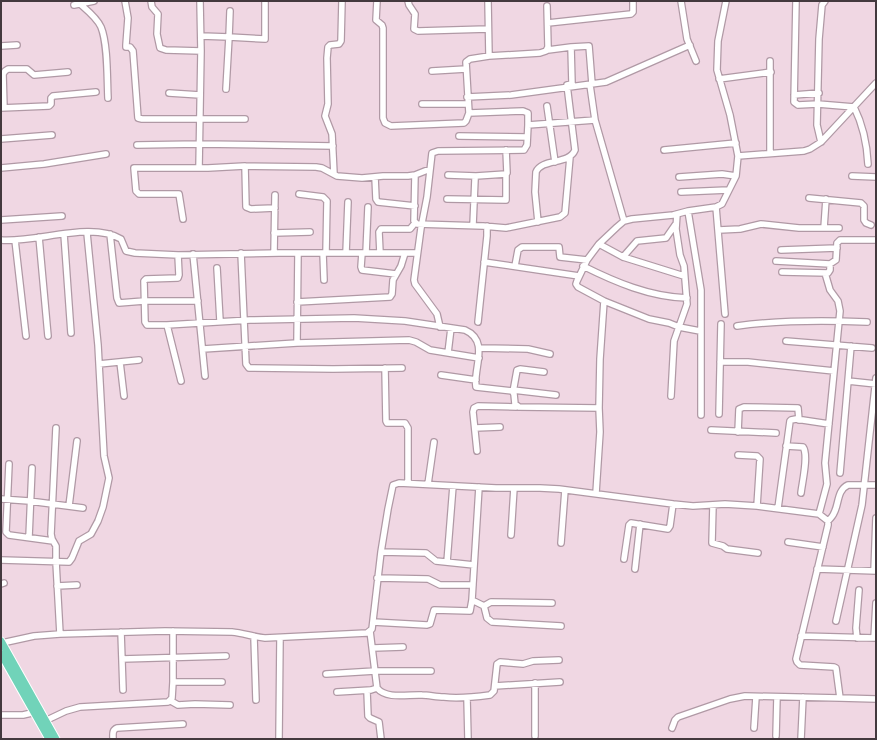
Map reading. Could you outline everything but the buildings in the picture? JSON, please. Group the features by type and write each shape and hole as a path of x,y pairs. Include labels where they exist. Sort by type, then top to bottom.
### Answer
{"main road":[{"path":"2,642 37,711 49,739"},
{"path":"1,654 37,711 47,720 56,739"}],"street":[{"path":"94,1 77,5 96,19 101,27 107,68 108,98"},
{"path":"125,1 128,18 126,47 133,51 138,118 200,120 245,119"},
{"path":"150,1 152,7 158,14 157,34 160,48 163,50 201,51"},
{"path":"199,168 201,51 200,1"},
{"path":"201,36 265,40 264,1"},
{"path":"334,174 331,127 325,116 328,104 327,58 328,47 330,45 339,44 341,41 342,1"},
{"path":"377,1 376,20 382,25 383,28 383,118 385,123 391,126 464,123 469,113 466,69 466,62 468,60 489,56 540,53 548,50 589,46 595,120 624,221"},
{"path":"408,1 415,14 414,29 418,32 488,29"},
{"path":"488,1 489,56"},
{"path":"548,23 631,14 633,12 633,1"},
{"path":"681,1 684,23 696,61"},
{"path":"700,331 679,327 640,316 604,301 578,287 576,283 583,266 599,244 624,221 677,214 716,207 722,204 736,176 738,156 730,115 717,70 716,55 726,1"},
{"path":"796,1 794,102 798,105 818,104 854,107"},
{"path":"821,142 817,125 820,17 822,5 825,1"},
{"path":"547,6 548,50"},
{"path":"226,88 230,11"},
{"path":"1,46 18,45"},
{"path":"467,97 567,88 606,82 690,45"},
{"path":"415,223 511,228 560,217 565,213 570,157 575,150 567,88 567,85 572,84 571,47"},
{"path":"770,61 770,153"},
{"path":"68,72 34,75 27,68 8,69 3,74 2,108 49,106 53,96 96,92"},
{"path":"432,71 466,69"},
{"path":"719,79 771,72"},
{"path":"738,156 804,151 810,149 821,142 876,83"},
{"path":"169,93 200,95"},
{"path":"794,95 819,93"},
{"path":"422,104 468,104"},
{"path":"547,106 555,162"},
{"path":"854,107 866,141 868,164"},
{"path":"440,327 437,314 414,282 432,153 436,151 524,150 527,145 528,113 523,111 469,113"},
{"path":"528,125 550,122 595,120"},
{"path":"1,139 52,135"},
{"path":"459,136 527,137"},
{"path":"664,150 736,143"},
{"path":"137,144 333,146"},
{"path":"447,199 507,200 506,150"},
{"path":"1,168 44,164 106,154"},
{"path":"538,222 537,169 541,166 570,157"},
{"path":"245,166 246,207 251,209 275,208"},
{"path":"183,219 179,194 139,194 136,191 133,170 136,167 316,167 322,168 334,174 362,178 415,175 430,169"},
{"path":"448,175 476,176 506,174"},
{"path":"679,177 722,174 736,176"},
{"path":"380,253 379,232 381,229 410,229 415,223 415,175"},
{"path":"473,225 476,176"},
{"path":"852,176 876,177"},
{"path":"375,177 376,199 378,202 415,206"},
{"path":"681,192 728,190"},
{"path":"299,194 323,197 327,201 324,280"},
{"path":"274,253 275,195"},
{"path":"809,198 863,203 864,220 866,223 871,225"},
{"path":"824,228 826,199"},
{"path":"346,253 348,202"},
{"path":"368,207 364,253 360,267 362,270 396,274"},
{"path":"716,207 726,314"},
{"path":"688,211 701,282 701,415"},
{"path":"671,396 674,341 686,306 687,298 684,266 680,255 675,225 677,214"},
{"path":"1,220 62,216"},
{"path":"719,230 740,229 761,224 799,228 839,228"},
{"path":"622,257 637,241 666,238 675,225"},
{"path":"478,322 487,226"},
{"path":"1,240 98,232 110,234 121,239 126,251 128,252 178,255 241,253 417,253"},
{"path":"274,233 310,232"},
{"path":"1,560 66,563 70,561 79,541 91,534 94,530 103,507 109,478 104,456 99,364 87,233"},
{"path":"64,234 71,333"},
{"path":"110,234 120,304 144,301 198,300"},
{"path":"39,237 48,336"},
{"path":"776,261 830,264 836,260 838,241 843,239 876,240"},
{"path":"15,240 26,336"},
{"path":"599,244 622,257 684,276"},
{"path":"515,266 518,250 522,247 559,247 560,257 587,260"},
{"path":"781,250 837,248"},
{"path":"241,253 243,320 247,367 250,369 402,368"},
{"path":"297,343 296,319 298,253"},
{"path":"297,302 388,298 392,294 393,280 401,266 405,253"},
{"path":"193,254 205,376"},
{"path":"178,255 179,277 145,280 144,301 145,322 147,325 243,320 354,318 398,320 451,328 467,331 478,342 480,348 476,387 556,395"},
{"path":"484,262 579,276"},
{"path":"782,272 828,273 830,270 830,264"},
{"path":"583,266 603,276 635,288 668,297 687,298"},
{"path":"218,268 220,321"},
{"path":"820,514 827,484 825,463 840,307 838,301 830,290 825,273"},
{"path":"596,493 600,432 600,359 604,301"},
{"path":"737,326 781,321 839,320 867,322"},
{"path":"720,414 721,324"},
{"path":"167,325 181,381"},
{"path":"448,353 451,328"},
{"path":"203,349 297,343 409,340 416,342 430,350 479,358"},
{"path":"786,341 872,348"},
{"path":"840,473 851,346"},
{"path":"480,348 528,350 550,354"},
{"path":"99,364 139,360"},
{"path":"120,362 124,396"},
{"path":"720,362 748,362 834,371"},
{"path":"385,368 386,421 387,423 405,423 408,428 408,483"},
{"path":"516,407 513,391 517,370 520,369 544,372"},
{"path":"441,375 476,380"},
{"path":"836,621 858,525 864,486 876,378"},
{"path":"848,381 875,384"},
{"path":"477,451 473,412 474,408 478,406 599,408"},
{"path":"738,432 739,409 741,407 798,408 799,420"},
{"path":"778,508 791,420 828,424"},
{"path":"475,428 500,427"},
{"path":"56,428 51,534 56,546 60,634"},
{"path":"711,430 776,433"},
{"path":"69,506 77,441"},
{"path":"428,484 434,442"},
{"path":"786,446 803,447 805,449 801,493"},
{"path":"738,455 757,456 760,459 757,506"},
{"path":"9,464 4,499 6,532 10,535 53,540"},
{"path":"28,537 32,468"},
{"path":"559,660 533,661 522,664 500,662 497,664 493,693 490,695 467,698 388,694 377,688 370,631 373,622 380,552 392,488 396,484 408,483 479,487 540,488 596,493 693,506 725,504 757,506 820,514 828,521"},
{"path":"840,698 836,668 798,664 796,659 828,521 835,512 840,493 845,486 848,485 876,485"},
{"path":"448,562 453,486"},
{"path":"373,622 429,625 434,610 470,610 472,600 479,487"},
{"path":"511,535 514,488"},
{"path":"561,543 565,490"},
{"path":"4,499 82,508"},
{"path":"624,559 629,525 631,523 668,529 670,526 673,504"},
{"path":"713,505 712,543 727,549 758,553"},
{"path":"817,569 875,571 876,518"},
{"path":"635,569 640,524"},
{"path":"788,542 823,547"},
{"path":"380,552 426,554 435,561 474,564"},
{"path":"377,578 428,579 440,585 473,586"},
{"path":"57,586 78,585"},
{"path":"856,638 859,590"},
{"path":"472,600 484,606 487,618 492,622 561,626"},
{"path":"484,606 491,602 552,604"},
{"path":"801,636 875,638 876,603"},
{"path":"2,642 34,636 121,632 174,631 240,633 254,637 280,638 359,634 370,631"},
{"path":"171,701 174,631"},
{"path":"121,632 123,690"},
{"path":"254,637 256,700"},
{"path":"279,738 280,638"},
{"path":"373,648 403,646"},
{"path":"122,659 226,656"},
{"path":"326,674 375,671 431,671"},
{"path":"173,682 222,682"},
{"path":"495,686 560,682"},
{"path":"535,683 535,736"},
{"path":"337,692 367,691 377,688"},
{"path":"367,691 368,714 370,718 379,722 381,739"},
{"path":"672,728 678,717 734,698 756,696 876,699"},
{"path":"754,728 756,696"},
{"path":"776,736 777,697"},
{"path":"801,739 803,697"},
{"path":"467,698 468,739"},
{"path":"47,720 66,711 80,707 165,703 171,701 178,705 230,705"},
{"path":"1,715 23,715 37,711"},
{"path":"113,739 112,732 117,728 183,724"}]}
